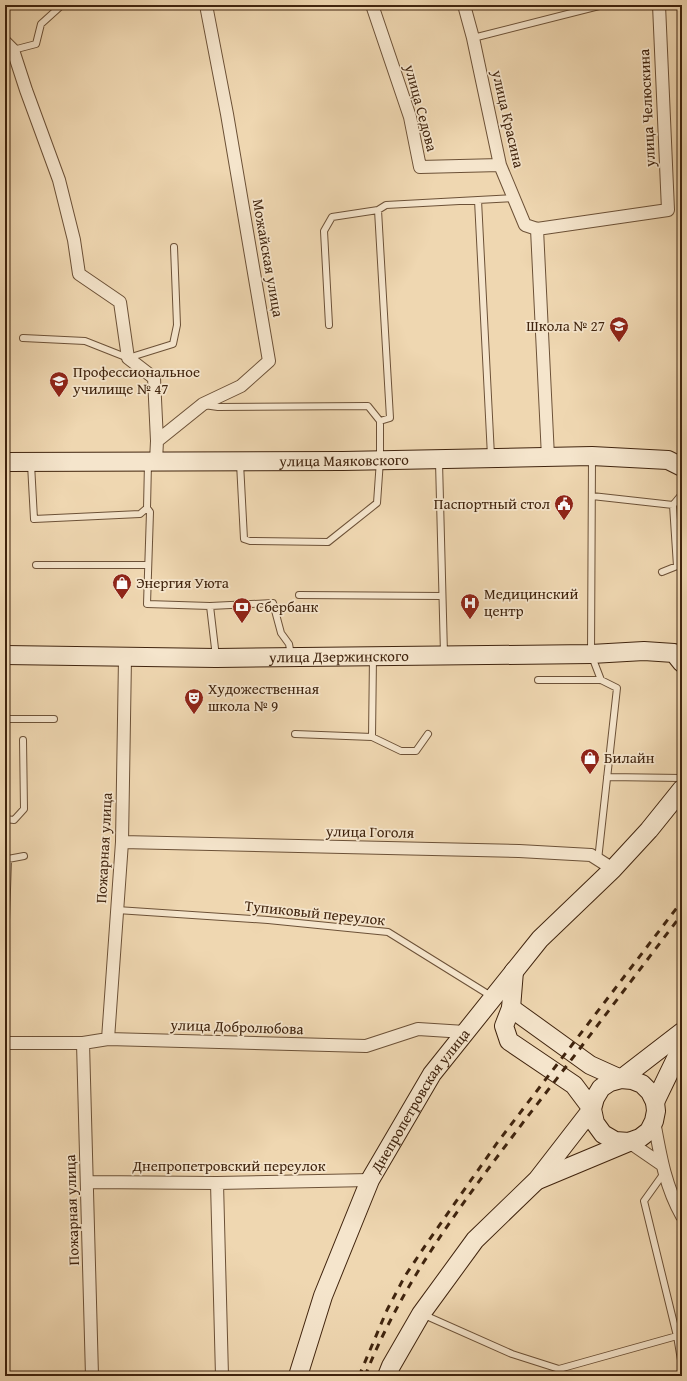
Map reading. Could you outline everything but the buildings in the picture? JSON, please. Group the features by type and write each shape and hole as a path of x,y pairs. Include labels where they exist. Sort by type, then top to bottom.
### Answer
{"main road":[{"name":"улица Маяковского","path":"5,462 380,460 592,456 668,460 682,466"},
{"name":"улица Дзержинского","path":"5,655 125,658 291,658 591,654 644,651 679,656"},
{"name":"Днепропетровская улица","path":"298,1376 322,1296 370,1180 432,1074 540,939 606,864 649,830 681,786"},
{"path":"514,971 511,1008 504,1026 509,1041 574,1085 592,1109 595,1123 603,1134 615,1141 629,1142"},
{"path":"511,1008 590,1065 621,1079 632,1080 642,1084 650,1092 655,1102 656,1111 654,1121 649,1131 640,1138 537,1180"},
{"path":"387,1376 391,1366 421,1314 475,1240 537,1180 592,1109 595,1098 601,1088 610,1082 621,1079 682,1032"},
{"path":"655,1102 682,1046"}],"street":[{"name":"Можайская улица","path":"157,440 202,404 241,386 269,361 227,114 206,5"},
{"name":"улица Седова","path":"372,5 410,118 420,167 500,165"},
{"name":"улица Красина","path":"464,5 473,38 500,165 525,225 537,229"},
{"name":"улица Челюскина","path":"537,229 668,210 659,5"},
{"path":"9,46 59,180 74,240 79,274 120,302 128,358 154,378 157,440 152,461"},
{"path":"537,229 548,457"},
{"name":"Пожарная улица","path":"108,1039 122,842 125,658"},
{"name":"улица Гоголя","path":"122,842 519,851 591,855 606,864"},
{"name":"улица Добролюбова","path":"5,1043 83,1043 108,1039 366,1046 418,1029 465,1032"},
{"name":"Пожарная улица","path":"83,1043 92,1376"},
{"path":"654,1121 663,1169 680,1208"},
{"path":"629,1142 663,1169"},
{"name":"Днепропетровский переулок","path":"87,1182 217,1183 370,1180"},
{"path":"217,1183 222,1376"}],"lane":[{"path":"9,46 36,44 41,24 62,5"},
{"path":"473,38 603,5"},
{"path":"329,325 324,231 332,217 378,210 386,205 514,198"},
{"path":"478,200 491,458"},
{"path":"378,210 390,418 380,421"},
{"path":"23,338 86,341 128,358 173,344 177,325 174,247"},
{"path":"202,404 218,407 368,406 380,421 380,460 377,503 328,542 250,541 244,539 240,461"},
{"path":"592,456 591,654 601,680"},
{"path":"439,459 444,656"},
{"path":"152,461 147,508 150,512 147,604 210,606 273,603 281,633 289,644 291,658"},
{"path":"31,462 34,519 140,514 147,508"},
{"path":"662,572 677,566 673,505 682,494"},
{"path":"592,496 673,505"},
{"path":"36,565 148,565"},
{"path":"299,595 442,596"},
{"path":"210,606 216,658"},
{"path":"372,738 373,657"},
{"path":"538,680 601,680 617,688 608,777 606,864"},
{"path":"5,720 54,719"},
{"path":"295,734 372,738 401,751 416,751 428,734"},
{"path":"5,819 14,820 24,810 23,740"},
{"path":"608,777 681,786"},
{"path":"5,950 8,859 24,856"},
{"name":"Тупиковый переулок","path":"117,910 268,920 388,932 493,997"},
{"path":"663,1169 644,1201 677,1336 682,1366"},
{"path":"421,1314 512,1354 559,1369 677,1336"}],"railway":[{"path":"359,1376 387,1310 405,1276 427,1243 497,1143 682,901"},
{"path":"365,1376 380,1341 398,1306 417,1273 459,1209 682,914"}],"place":[{"name":"Школа № 27","path":"619,343"},
{"name":"Профессиональное училище № 47","path":"59,398"},
{"name":"Паспортный стол","path":"564,521"},
{"name":"Энергия Уюта","path":"122,600"},
{"name":"Медицинский центр","path":"470,620"},
{"name":"Сбербанк","path":"242,624"},
{"name":"Художественная школа № 9","path":"194,715"},
{"name":"Билайн","path":"590,775"}]}
